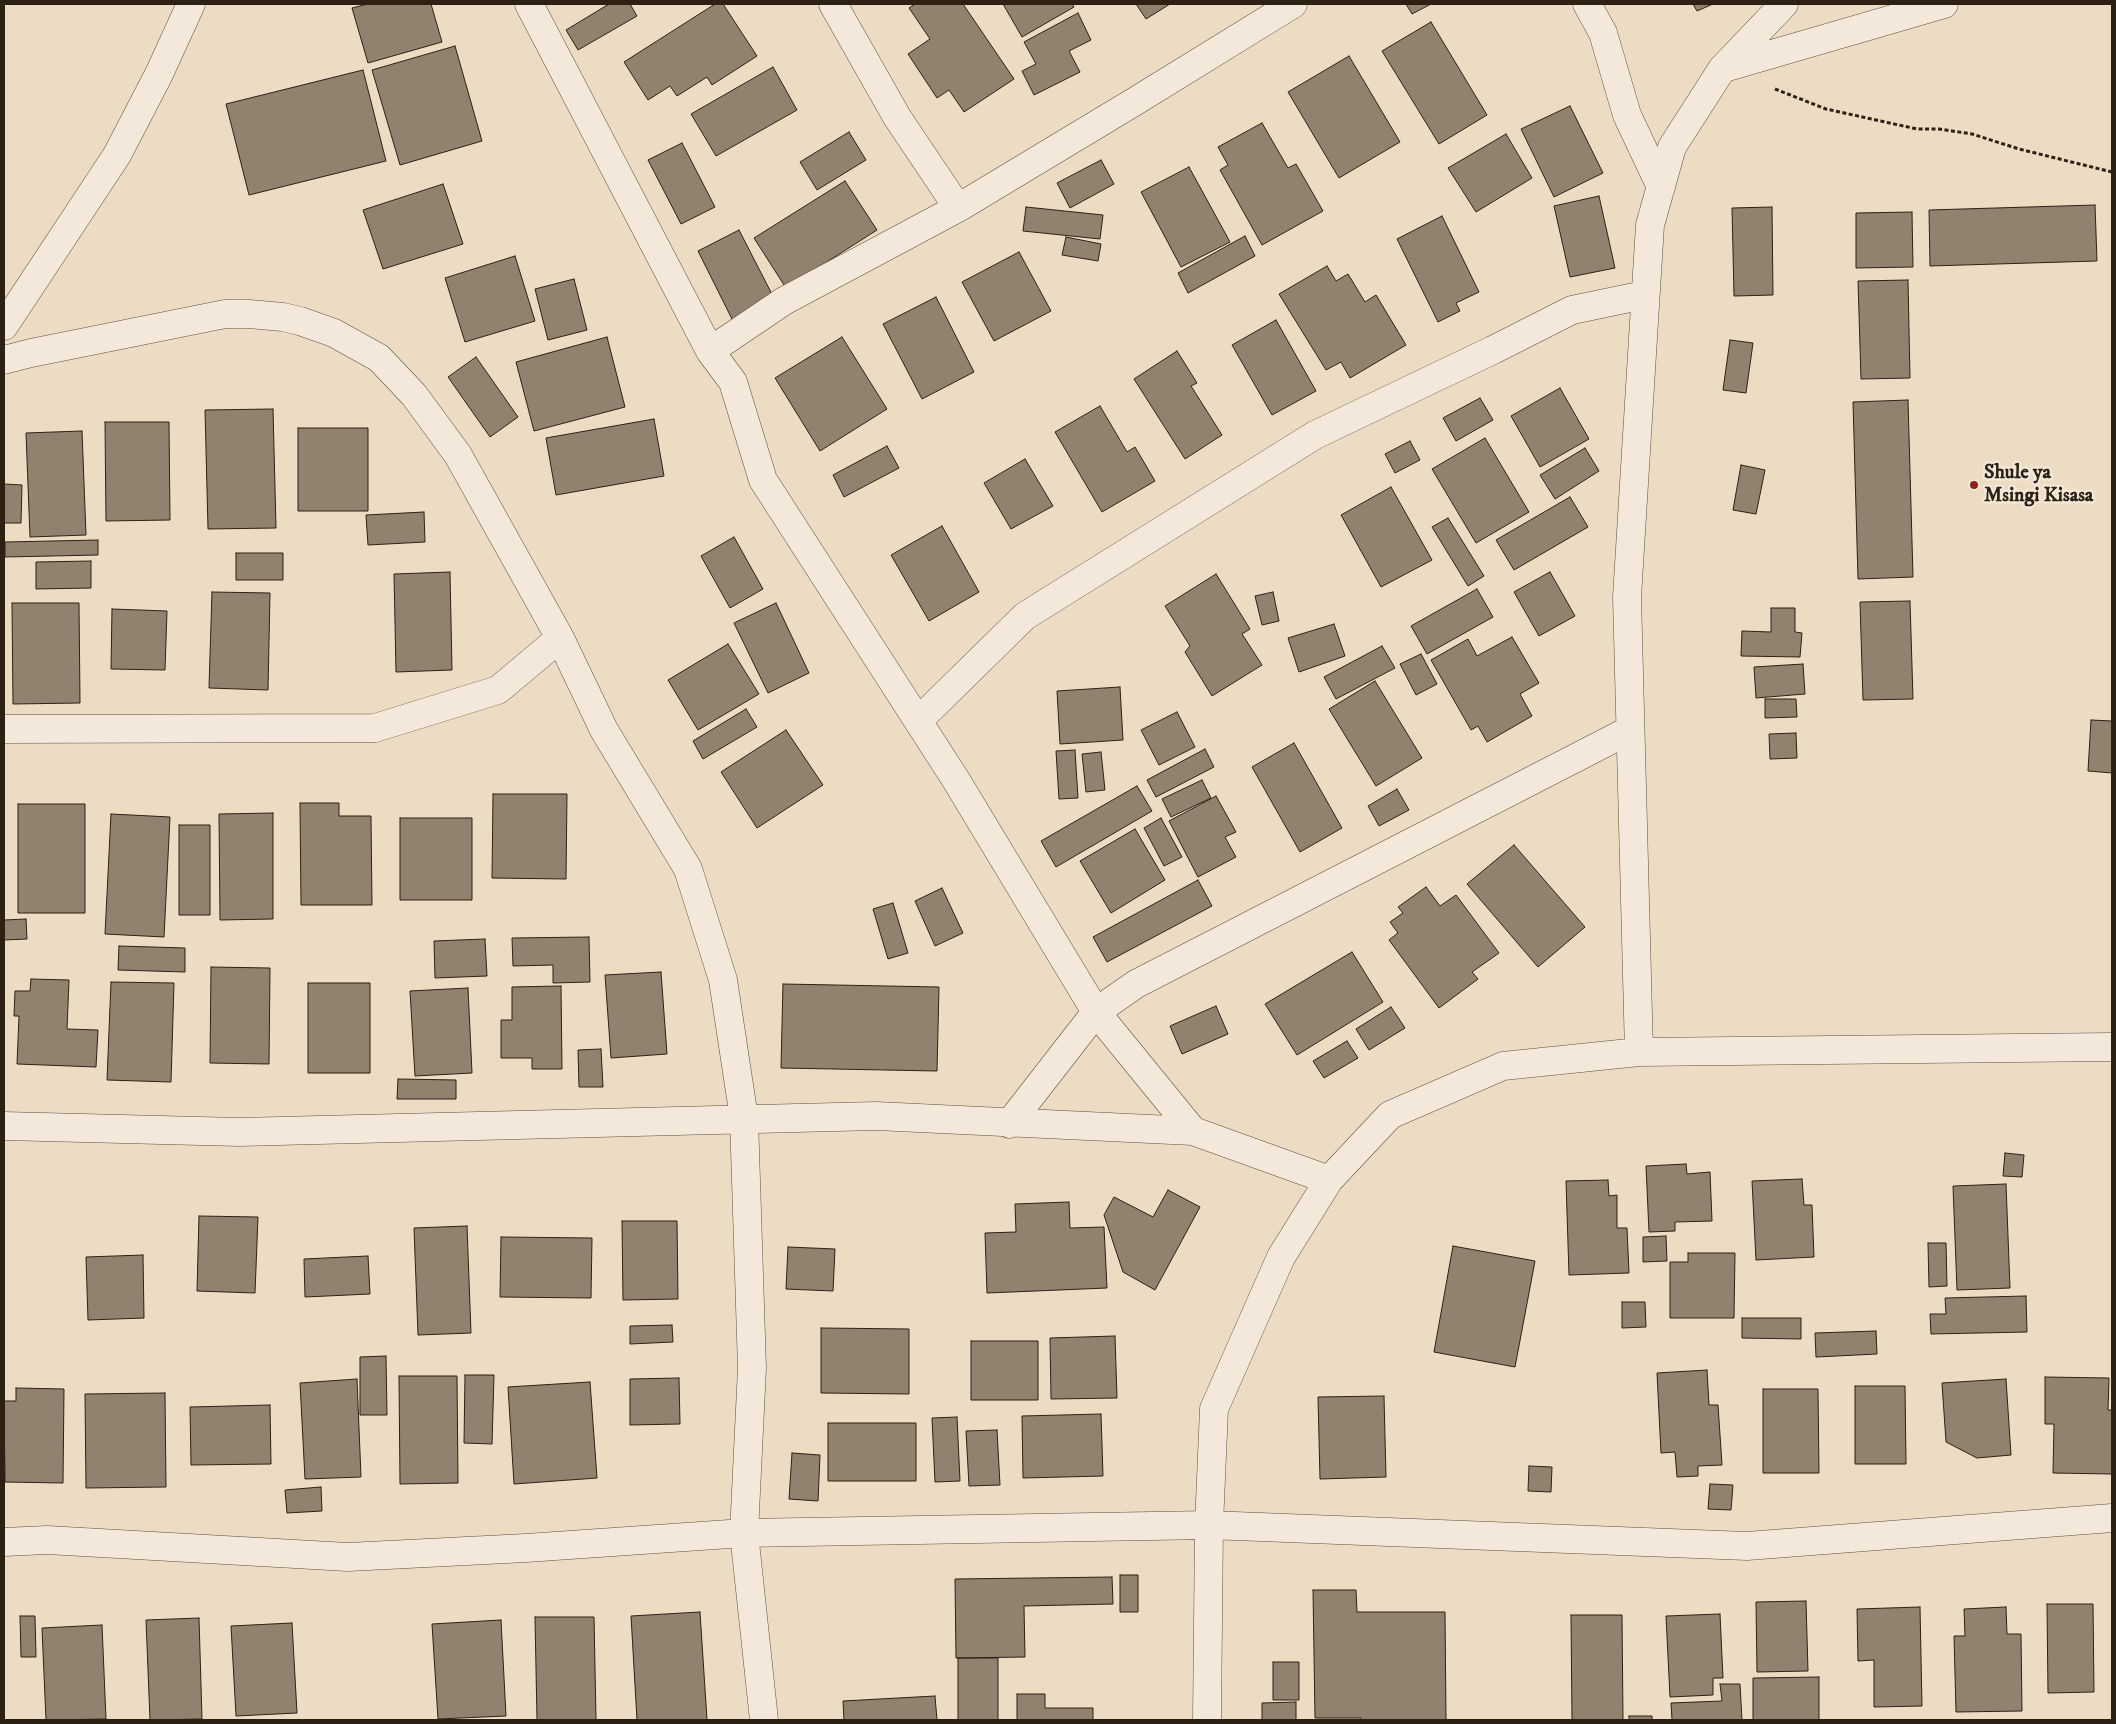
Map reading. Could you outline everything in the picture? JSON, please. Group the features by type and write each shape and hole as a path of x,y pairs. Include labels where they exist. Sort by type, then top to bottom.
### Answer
{"street":[{"path":"4,326 117,156 159,74 191,4"},
{"path":"529,4 710,351 733,382 763,480 961,788 1096,1012 1192,1131"},
{"path":"833,4 897,117 958,208"},
{"path":"710,351 784,301 958,208 1293,4"},
{"path":"1588,4 1603,34 1627,115 1661,188"},
{"path":"1639,1052 1627,596 1644,295 1650,225 1672,147 1722,69 1784,4"},
{"path":"1722,69 1944,4"},
{"path":"918,721 1025,616 1315,435 1572,310 1644,295"},
{"path":"4,360 225,314 249,314 300,320 334,334 379,358 414,395 458,456 560,638 604,730 688,869 723,980 744,1118 752,1368 744,1533 764,1720"},
{"path":"4,729 375,728 498,690 560,638"},
{"path":"1009,1124 1096,1012 1136,984 1630,730"},
{"path":"1207,1720 1209,1525 1214,1409 1281,1258 1329,1180 1390,1114 1503,1066 1639,1052 2112,1048"},
{"path":"4,1126 239,1132 876,1116 1009,1124 1192,1131 1329,1180"},
{"path":"4,1542 47,1540 348,1557 526,1548 744,1533 1209,1525 1747,1546 2112,1518"}],"path":[{"path":"1774,88 1826,109 1917,129 1938,129 1972,134 2019,149 2112,172"}],"building":[{"path":"368,4 431,4 442,42 368,63 352,8"},
{"path":"609,4 630,4 637,16 578,50 566,30"},
{"path":"715,4 723,4 757,56 712,85 707,77 677,96 670,86 648,100 624,62"},
{"path":"915,4 963,4 1014,79 964,112 949,90 937,98 908,54 930,39 909,8"},
{"path":"1003,4 1072,4 1074,7 1022,37"},
{"path":"1136,4 1170,4 1146,19"},
{"path":"1406,4 1431,4 1412,14"},
{"path":"1693,4 1713,4 1697,11"},
{"path":"1078,13 1091,40 1069,51 1080,72 1034,95 1022,71 1036,64 1024,42"},
{"path":"1431,22 1487,115 1439,144 1382,51"},
{"path":"455,46 482,141 400,165 372,70"},
{"path":"1349,56 1400,142 1339,178 1288,92"},
{"path":"773,67 797,110 716,156 691,114"},
{"path":"363,70 386,161 249,195 226,104"},
{"path":"1570,106 1603,173 1554,197 1521,129"},
{"path":"1262,123 1288,168 1296,164 1323,211 1262,245 1220,170 1228,165 1218,147"},
{"path":"849,132 866,160 817,190 800,162"},
{"path":"1506,134 1532,178 1476,212 1448,168"},
{"path":"682,143 715,207 681,224 648,160"},
{"path":"1101,160 1114,184 1070,208 1057,183"},
{"path":"1189,167 1230,242 1181,267 1141,192"},
{"path":"845,181 877,230 786,288 754,238"},
{"path":"443,184 463,244 383,269 363,210"},
{"path":"1599,196 1615,268 1570,277 1554,206"},
{"path":"2095,205 2097,261 1930,266 1929,210"},
{"path":"1026,207 1103,215 1100,239 1023,231"},
{"path":"1772,207 1773,295 1734,296 1732,208"},
{"path":"1912,212 1913,267 1856,268 1856,213"},
{"path":"1442,216 1479,292 1456,303 1460,311 1438,322 1397,239"},
{"path":"739,230 776,302 734,323 698,251"},
{"path":"1245,236 1255,256 1188,293 1178,273"},
{"path":"1066,237 1101,244 1098,261 1062,255"},
{"path":"1019,252 1051,311 994,341 962,282"},
{"path":"515,256 535,321 465,342 445,278"},
{"path":"1327,266 1336,281 1348,274 1365,302 1376,295 1406,345 1350,378 1341,362 1326,370 1279,294"},
{"path":"574,279 587,330 548,340 535,289"},
{"path":"1908,280 1910,378 1861,379 1858,281"},
{"path":"936,297 974,372 922,399 883,324"},
{"path":"1276,320 1316,391 1272,415 1232,345"},
{"path":"607,337 625,407 534,431 516,362"},
{"path":"842,337 887,409 820,451 775,378"},
{"path":"1730,340 1753,343 1746,393 1723,390"},
{"path":"1177,351 1197,383 1191,386 1222,435 1185,459 1134,379"},
{"path":"476,357 518,417 490,437 448,377"},
{"path":"1560,388 1589,439 1540,467 1511,416"},
{"path":"1480,398 1493,420 1456,441 1443,418"},
{"path":"1908,400 1913,577 1858,579 1853,402"},
{"path":"1100,406 1127,452 1135,447 1155,481 1102,512 1055,432"},
{"path":"273,409 276,528 208,529 205,410"},
{"path":"654,419 664,476 556,495 546,438"},
{"path":"105,422 169,422 170,520 106,521"},
{"path":"298,428 368,428 368,511 298,511"},
{"path":"82,431 86,535 30,537 26,433"},
{"path":"1485,438 1529,512 1476,543 1432,469"},
{"path":"1410,441 1420,460 1395,473 1385,454"},
{"path":"887,446 899,468 844,497 833,475"},
{"path":"1585,448 1599,471 1555,499 1540,475"},
{"path":"1025,459 1053,506 1011,529 984,483"},
{"path":"1741,465 1765,470 1756,514 1733,510"},
{"path":"4,484 22,485 21,523 4,523"},
{"path":"1391,487 1432,560 1381,587 1341,515"},
{"path":"1570,497 1588,527 1514,570 1496,540"},
{"path":"424,512 425,542 368,545 366,515"},
{"path":"1448,518 1484,576 1468,586 1432,527"},
{"path":"942,526 979,592 929,621 891,555"},
{"path":"734,537 763,589 730,608 701,556"},
{"path":"98,540 98,555 5,557 5,542"},
{"path":"236,553 283,553 283,580 236,580"},
{"path":"91,561 91,588 36,589 36,562"},
{"path":"450,572 452,670 396,672 394,574"},
{"path":"1550,572 1575,616 1539,636 1514,592"},
{"path":"1216,574 1250,629 1242,634 1262,665 1212,696 1185,652 1190,646 1165,606"},
{"path":"1477,589 1493,617 1427,654 1411,626"},
{"path":"212,592 270,593 268,690 209,688"},
{"path":"1273,592 1279,621 1262,625 1255,596"},
{"path":"1910,601 1913,699 1863,700 1860,602"},
{"path":"12,603 79,603 80,703 13,704"},
{"path":"776,603 809,673 768,693 734,623"},
{"path":"1771,608 1795,608 1795,632 1802,633 1800,657 1741,656 1742,631 1771,632"},
{"path":"112,609 167,611 165,670 111,669"},
{"path":"1334,624 1345,656 1299,672 1288,638"},
{"path":"1512,637 1539,683 1520,694 1532,716 1487,742 1478,726 1471,730 1431,660 1468,639 1477,656"},
{"path":"728,644 759,694 698,730 668,680"},
{"path":"1382,646 1395,668 1336,699 1324,677"},
{"path":"1421,654 1437,684 1416,695 1400,664"},
{"path":"1803,664 1805,694 1756,698 1754,667"},
{"path":"1375,681 1422,758 1376,786 1329,709"},
{"path":"1120,687 1123,740 1060,744 1057,691"},
{"path":"1765,699 1796,699 1797,717 1765,718"},
{"path":"746,709 757,727 703,759 693,741"},
{"path":"1177,712 1195,747 1159,765 1141,730"},
{"path":"2091,720 2112,721 2112,773 2088,771"},
{"path":"786,730 823,785 757,828 721,772"},
{"path":"1796,733 1797,758 1770,759 1769,734"},
{"path":"1294,743 1342,828 1300,852 1252,767"},
{"path":"1205,749 1214,767 1156,797 1147,780"},
{"path":"1075,750 1078,798 1059,799 1056,751"},
{"path":"1101,752 1105,790 1086,792 1082,754"},
{"path":"1202,780 1211,798 1171,817 1162,799"},
{"path":"1137,786 1152,811 1056,867 1041,841"},
{"path":"1397,789 1409,810 1379,826 1368,806"},
{"path":"493,794 567,794 566,879 492,878"},
{"path":"1216,796 1236,832 1225,837 1236,857 1198,877 1169,821"},
{"path":"300,803 339,803 339,816 371,816 372,905 301,905"},
{"path":"18,804 85,804 85,913 18,913"},
{"path":"273,813 273,919 220,920 219,814"},
{"path":"111,814 170,817 164,937 105,934"},
{"path":"400,818 472,818 472,900 400,900"},
{"path":"1161,818 1182,857 1164,866 1144,828"},
{"path":"179,825 210,825 210,915 179,915"},
{"path":"1135,829 1165,880 1111,913 1080,861"},
{"path":"1514,845 1585,927 1538,967 1467,884"},
{"path":"1198,880 1212,906 1107,962 1093,937"},
{"path":"1426,887 1440,906 1456,895 1499,953 1472,972 1478,979 1439,1008 1389,940 1398,933 1390,922 1403,913 1398,907"},
{"path":"942,888 963,933 935,946 915,901"},
{"path":"893,903 908,953 888,959 873,909"},
{"path":"26,919 27,939 4,940 4,920"},
{"path":"589,937 590,982 553,983 553,965 513,966 512,938"},
{"path":"485,939 487,976 435,978 434,941"},
{"path":"119,946 185,948 185,972 118,970"},
{"path":"1352,952 1383,1002 1297,1055 1265,1004"},
{"path":"211,967 270,968 269,1064 210,1063"},
{"path":"661,972 667,1054 611,1058 605,975"},
{"path":"31,979 69,980 67,1029 98,1030 96,1067 17,1064 19,1016 14,1016 15,991 30,991"},
{"path":"111,982 174,983 171,1082 107,1080"},
{"path":"308,983 370,983 370,1073 308,1073"},
{"path":"783,984 939,987 937,1071 781,1068"},
{"path":"561,986 562,1069 532,1069 532,1058 501,1058 501,1020 512,1020 512,987"},
{"path":"468,988 472,1073 415,1076 410,991"},
{"path":"1216,1006 1228,1034 1182,1054 1170,1026"},
{"path":"1391,1007 1405,1028 1369,1050 1356,1029"},
{"path":"1347,1041 1358,1058 1324,1078 1313,1061"},
{"path":"601,1049 603,1087 579,1087 578,1050"},
{"path":"398,1079 456,1080 456,1099 397,1099"},
{"path":"2005,1153 2024,1155 2022,1177 2003,1176"},
{"path":"1686,1164 1687,1174 1710,1172 1712,1221 1675,1222 1675,1231 1649,1232 1646,1166"},
{"path":"1802,1179 1804,1205 1812,1205 1814,1257 1756,1260 1752,1181"},
{"path":"1608,1180 1609,1196 1617,1195 1617,1228 1627,1228 1629,1273 1569,1275 1566,1181"},
{"path":"2006,1184 2010,1288 1957,1290 1953,1186"},
{"path":"1168,1190 1200,1207 1155,1290 1123,1272 1104,1215 1114,1197 1153,1217"},
{"path":"1069,1202 1070,1228 1104,1227 1107,1288 987,1293 985,1233 1016,1232 1015,1204"},
{"path":"199,1216 258,1217 255,1293 197,1291"},
{"path":"622,1221 677,1221 678,1299 623,1300"},
{"path":"467,1226 471,1333 418,1335 414,1228"},
{"path":"1666,1236 1667,1261 1643,1262 1643,1237"},
{"path":"501,1237 592,1238 591,1298 500,1297"},
{"path":"1928,1243 1946,1243 1947,1286 1929,1287"},
{"path":"1453,1246 1535,1261 1515,1367 1434,1352"},
{"path":"788,1247 835,1249 833,1291 786,1289"},
{"path":"1688,1253 1735,1253 1734,1318 1670,1318 1670,1262 1688,1262"},
{"path":"143,1255 144,1318 88,1320 86,1257"},
{"path":"368,1256 370,1294 305,1297 304,1259"},
{"path":"2026,1296 2027,1332 1931,1334 1930,1314 1946,1314 1945,1298"},
{"path":"1622,1302 1645,1302 1646,1327 1622,1328"},
{"path":"1742,1318 1801,1318 1801,1339 1742,1338"},
{"path":"672,1325 673,1342 630,1344 630,1326"},
{"path":"821,1328 909,1329 909,1394 821,1393"},
{"path":"1876,1331 1877,1354 1816,1357 1815,1333"},
{"path":"1115,1336 1117,1398 1051,1399 1050,1338"},
{"path":"971,1341 1038,1341 1038,1400 971,1400"},
{"path":"386,1356 387,1415 360,1415 360,1357"},
{"path":"1707,1370 1709,1405 1718,1405 1722,1465 1698,1466 1698,1476 1677,1477 1675,1452 1661,1453 1657,1373"},
{"path":"465,1375 494,1375 492,1444 464,1443"},
{"path":"399,1376 457,1376 458,1483 400,1484"},
{"path":"2045,1377 2109,1378 2108,1410 2112,1410 2112,1474 2053,1473 2054,1424 2045,1424"},
{"path":"679,1378 680,1424 630,1425 630,1379"},
{"path":"357,1379 361,1477 305,1479 300,1383"},
{"path":"2006,1379 2011,1455 1977,1458 1946,1442 1942,1383"},
{"path":"590,1382 597,1478 514,1484 508,1387"},
{"path":"1855,1386 1905,1386 1906,1464 1855,1464"},
{"path":"16,1388 64,1389 63,1483 5,1482 4,1401 16,1401"},
{"path":"1763,1389 1818,1389 1819,1473 1763,1473"},
{"path":"165,1393 166,1487 86,1488 85,1394"},
{"path":"1384,1396 1386,1477 1320,1479 1318,1397"},
{"path":"270,1405 271,1464 191,1465 190,1407"},
{"path":"1101,1414 1103,1476 1023,1478 1022,1416"},
{"path":"957,1417 960,1481 935,1482 932,1418"},
{"path":"828,1423 916,1423 916,1481 828,1481"},
{"path":"997,1430 1000,1485 969,1486 966,1431"},
{"path":"792,1453 820,1455 818,1501 789,1499"},
{"path":"1529,1466 1552,1467 1551,1492 1528,1491"},
{"path":"1710,1484 1733,1485 1731,1510 1708,1509"},
{"path":"321,1487 322,1511 287,1513 285,1490"},
{"path":"1120,1575 1138,1575 1138,1612 1120,1612"},
{"path":"1112,1577 1113,1604 1024,1606 1025,1657 956,1658 955,1579"},
{"path":"1313,1590 1356,1590 1357,1612 1445,1612 1446,1720 1315,1718"},
{"path":"1806,1601 1808,1671 1757,1672 1756,1602"},
{"path":"2047,1604 2093,1604 2094,1692 2048,1693"},
{"path":"1920,1607 1922,1706 1874,1707 1874,1660 1858,1661 1857,1609"},
{"path":"2006,1607 2007,1634 2021,1634 2022,1711 1956,1712 1954,1636 1965,1636 1964,1609"},
{"path":"700,1612 707,1720 637,1720 631,1616"},
{"path":"1720,1614 1723,1678 1713,1678 1713,1695 1670,1697 1666,1616"},
{"path":"1571,1615 1622,1615 1623,1720 1572,1720"},
{"path":"20,1616 35,1616 36,1657 21,1657"},
{"path":"535,1617 594,1617 596,1720 537,1720"},
{"path":"199,1618 202,1719 150,1720 146,1620"},
{"path":"501,1620 506,1716 438,1719 432,1624"},
{"path":"292,1623 297,1713 236,1716 231,1626"},
{"path":"102,1625 106,1719 46,1720 42,1628"},
{"path":"958,1658 998,1658 998,1720 958,1720"},
{"path":"1273,1662 1299,1662 1299,1700 1273,1700"},
{"path":"1819,1677 1819,1720 1753,1720 1753,1678"},
{"path":"1720,1684 1740,1684 1742,1720 1672,1720 1671,1703 1722,1701"},
{"path":"1017,1694 1045,1694 1045,1708 1093,1708 1093,1720 1017,1720"},
{"path":"935,1696 937,1720 844,1720 843,1701"},
{"path":"1296,1702 1296,1720 1262,1720 1262,1703"},
{"path":"1629,1716 1652,1716 1652,1720 1629,1720"}],"place":[{"name":"Shule ya Msingi Kisasa","path":"1974,485"}]}
